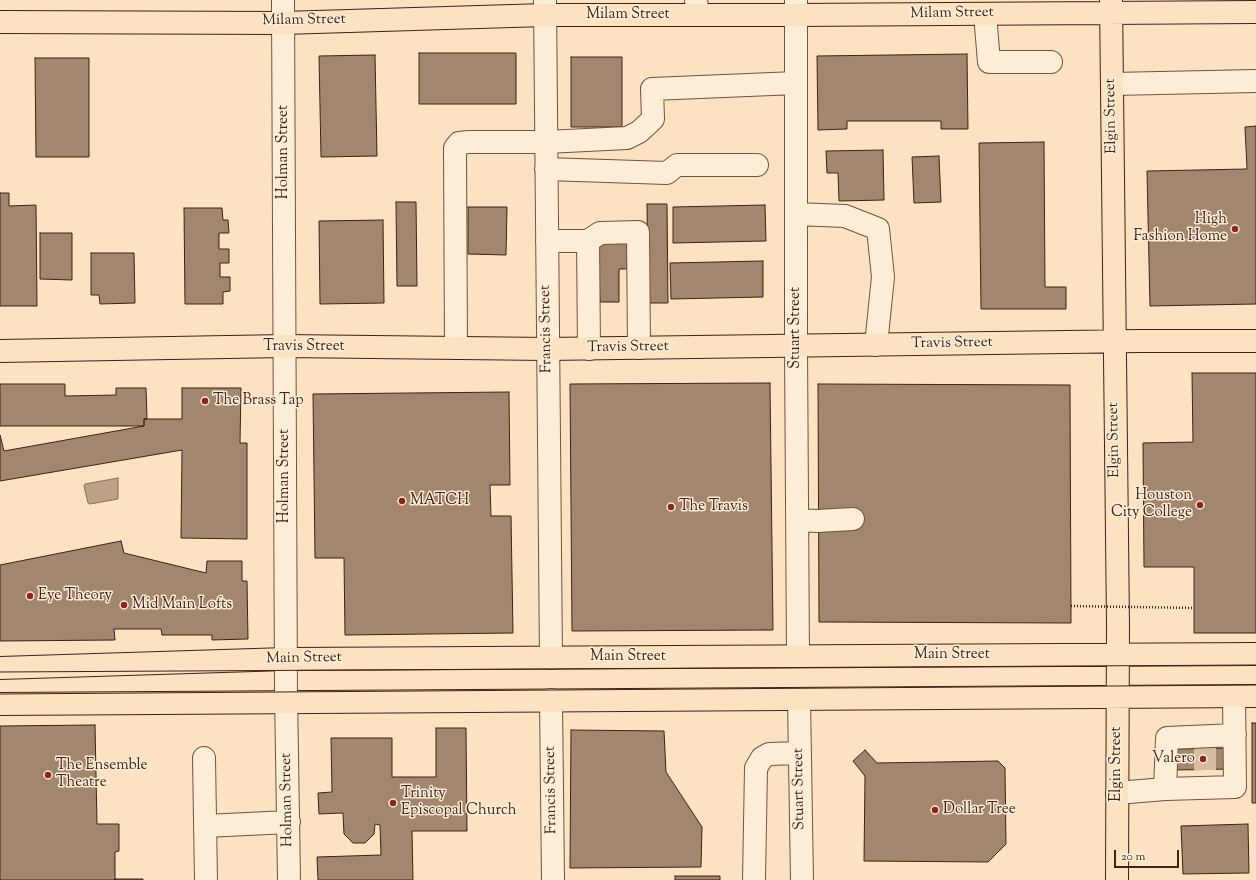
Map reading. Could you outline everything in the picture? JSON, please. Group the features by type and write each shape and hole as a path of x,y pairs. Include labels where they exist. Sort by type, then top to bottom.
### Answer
{"main road":[{"name":"Milam Street","path":"0,22 283,23 545,8 847,8 985,14 1111,6 1217,6 1256,12"},
{"name":"Elgin Street","path":"1111,6 1118,655 1117,880"},
{"name":"Travis Street","path":"0,351 285,346 589,349 1114,341 1256,341"},
{"name":"Main Street","path":"0,668 286,659 1256,654"},
{"path":"0,704 1256,696"}],"street":[{"name":"Holman Street","path":"283,0 286,702 289,880"},
{"name":"Francis Street","path":"545,8 551,658"},
{"name":"Stuart Street","path":"796,8 798,656"},
{"path":"985,14 989,62 1051,62"},
{"path":"1112,84 1256,81"},
{"path":"456,348 455,148 459,143 546,142 627,138 639,132 653,119 652,89 796,83"},
{"path":"546,169 667,173 677,165 757,166"},
{"path":"796,214 846,216 878,229 883,277 876,345"},
{"path":"547,241 588,241 600,233 638,232 639,348"},
{"path":"588,241 589,349"},
{"path":"797,520 853,520"},
{"path":"1117,793 1165,789 1205,779 1235,787 1234,696"},
{"name":"Stuart Street","path":"799,699 802,880"},
{"name":"Francis Street","path":"552,700 553,880"},
{"path":"1165,789 1168,738 1205,742 1235,734"},
{"path":"754,880 756,768 762,758 770,754 800,753"},
{"path":"204,758 206,880"},
{"path":"205,826 288,822"}],"path":[{"path":"1070,606 1194,608"}],"shaded area":[{"path":"118,478 118,499 90,504 88,503 84,486 85,484"}],"building":[{"path":"419,53 516,53 516,104 419,104"},
{"path":"967,54 968,129 941,129 941,121 847,121 847,129 818,130 817,56"},
{"path":"375,55 377,156 321,157 319,56"},
{"path":"571,57 622,57 622,127 571,127"},
{"path":"35,58 89,58 89,157 36,157"},
{"path":"1256,126 1256,304 1150,306 1147,171 1247,169 1245,127"},
{"path":"1044,142 1045,287 1066,287 1066,309 981,309 979,143"},
{"path":"883,150 884,200 839,201 838,173 827,173 826,151"},
{"path":"939,156 941,202 914,203 912,157"},
{"path":"0,193 9,193 9,206 36,205 37,306 0,306"},
{"path":"396,202 416,202 417,286 397,286"},
{"path":"647,204 667,204 668,303 648,303"},
{"path":"765,205 766,241 673,243 673,207"},
{"path":"468,207 507,207 506,255 468,254"},
{"path":"184,208 222,208 223,220 228,220 229,233 219,233 219,249 229,249 229,263 220,263 220,277 230,277 230,291 223,292 223,304 185,304"},
{"path":"383,220 384,303 320,304 319,221"},
{"path":"40,233 72,233 72,280 40,279"},
{"path":"647,237 648,269 619,269 619,302 600,302 598,238"},
{"path":"91,253 134,253 135,303 100,304 99,295 91,295"},
{"path":"763,261 763,297 671,299 670,263"},
{"name":"Houston City College","path":"1192,373 1256,373 1256,633 1194,633 1194,567 1144,567 1143,443 1193,442"},
{"name":"The Travis","path":"770,383 773,630 572,631 570,384"},
{"path":"0,384 65,384 65,396 116,395 116,388 146,388 147,419 144,419 144,426 0,426"},
{"path":"818,384 1070,385 1071,623 819,622"},
{"path":"182,388 241,388 240,443 247,443 247,539 181,538 182,450 0,481 0,435 4,451 144,426 144,419 182,419"},
{"name":"MATCH","path":"509,392 510,485 490,485 491,516 511,516 513,633 345,635 344,558 315,558 313,394"},
{"name":"Mid Main Lofts","path":"121,541 124,553 206,573 207,561 242,561 242,581 247,581 248,639 212,640 212,635 162,635 161,629 114,629 115,640 0,641 0,565"},
{"path":"1252,723 1256,723 1256,803 1252,803"},
{"name":"The Ensemble Theatre","path":"95,725 97,824 119,824 119,851 115,852 115,880 0,880 0,726"},
{"name":"Trinity Episcopal Church","path":"436,728 466,728 467,831 412,831 413,880 318,880 317,857 381,855 380,825 375,824 374,834 365,843 353,843 344,834 343,813 319,814 318,793 332,792 331,738 392,738 392,777 436,777"},
{"path":"571,730 664,731 666,772 702,827 701,867 570,868"},
{"name":"Valero","path":"1230,748 1231,769 1176,770 1176,749"},
{"name":"Dollar Tree","path":"865,750 877,763 998,761 1005,768 1006,844 988,862 864,861 865,776 853,761"},
{"path":"1248,824 1249,873 1183,874 1181,826"},
{"path":"675,876 720,876 720,880 675,880"},
{"path":"143,879 143,880 115,880"}],"tunnel":[{"path":"1205,748 1205,770"}],"tram line":[{"path":"0,672 1256,665"},
{"path":"0,694 1256,685"}],"place":[{"name":"High Fashion Home","path":"1235,229"},
{"name":"The Brass Tap","path":"205,401"},
{"name":"MATCH","path":"402,501"},
{"name":"Houston City College","path":"1200,505"},
{"name":"The Travis","path":"671,507"},
{"name":"Eye Theory","path":"30,596"},
{"name":"Mid Main Lofts","path":"124,605"},
{"name":"Valero","path":"1203,759"},
{"name":"The Ensemble Theatre","path":"48,775"},
{"name":"Trinity Episcopal Church","path":"393,803"},
{"name":"Dollar Tree","path":"935,810"}]}
